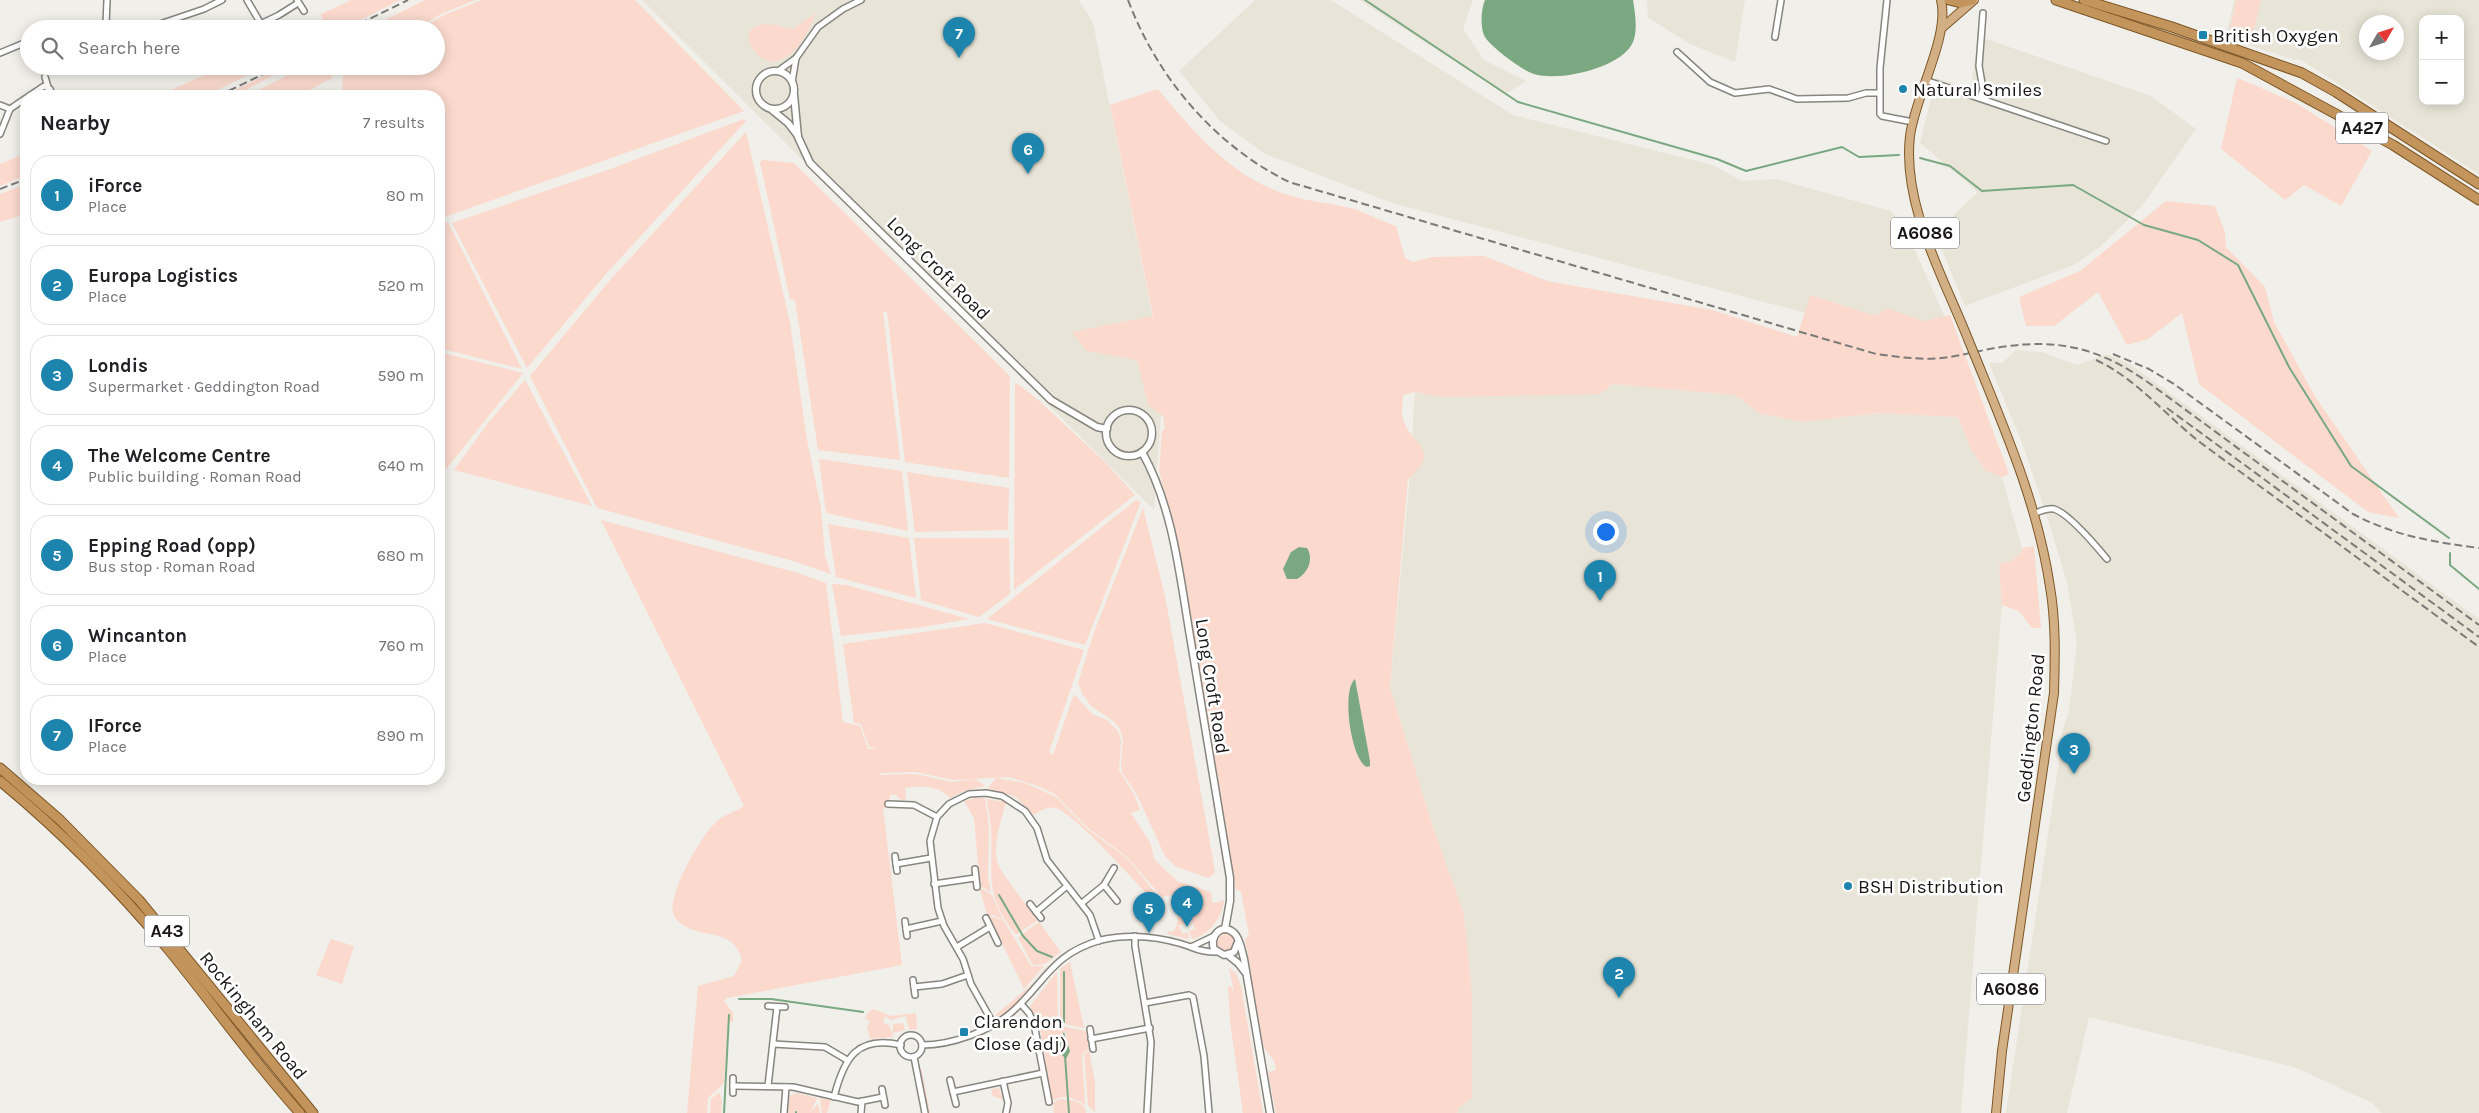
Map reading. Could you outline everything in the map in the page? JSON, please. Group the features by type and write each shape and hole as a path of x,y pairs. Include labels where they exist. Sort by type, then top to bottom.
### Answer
{"highway":[{"path":"1949,0 1961,3 1973,0"},
{"name":"A427","path":"2056,0 2242,63 2393,145 2479,200"},
{"name":"A427","path":"2084,0 2244,52 2302,74 2328,88 2479,184"},
{"name":"Rockingham Road","path":"0,768 60,820 139,900 314,1113"},
{"name":"Rockingham Road","path":"0,781 75,849 131,906 170,951 300,1113"}],"main road":[{"name":"A6086","path":"1913,122 1943,27 1941,0"},
{"path":"1943,27 1973,0"},
{"name":"Geddington Road","path":"1913,122 1909,163 1914,200 2018,462 2035,513 2051,588 2055,646 2054,693 2002,1051 1996,1113"}],"street":[{"path":"106,20 107,0"},
{"path":"172,20 204,9 220,0"},
{"path":"247,0 259,20"},
{"path":"778,71 796,58 818,28 843,9 861,0"},
{"path":"1774,37 1781,0"},
{"path":"1887,0 1879,93 1880,114 1913,122"},
{"path":"267,20 297,1 304,11"},
{"path":"1980,98 1983,89 1979,66 1983,13"},
{"path":"0,54 20,45"},
{"path":"1677,52 1710,82 1734,93 1769,89 1797,99 1852,97 1866,93 1879,93"},
{"path":"771,109 784,107 794,95 792,82 796,58"},
{"path":"792,82 784,73 778,71 769,72 762,76 756,92 760,102 788,123 798,137"},
{"path":"45,77 50,90"},
{"path":"1925,80 2106,140"},
{"path":"38,90 44,86 48,87"},
{"name":"Long Croft Road","path":"794,95 798,137 810,163 1051,400 1097,427 1106,429"},
{"path":"0,134 10,109 20,102"},
{"path":"0,105 10,109"},
{"path":"1123,411 1137,411 1148,420 1152,434 1147,448 1142,452 1127,456 1114,450 1109,444 1106,429 1112,417 1123,411"},
{"name":"Long Croft Road","path":"1142,452 1154,474 1168,522 1180,579 1230,878 1230,901 1225,929"},
{"path":"2035,513 2047,509 2060,512 2093,542 2107,559"},
{"path":"994,1025 968,975 957,947 942,921 934,884 930,835 937,817 949,804 970,794 986,793 1002,796 1025,811 1036,828 1047,860 1090,915 1099,941"},
{"path":"894,796 894,803"},
{"path":"888,804 914,805 937,817"},
{"path":"895,856 897,871"},
{"path":"896,864 931,858"},
{"path":"1082,903 1104,885 1114,868"},
{"path":"975,869 977,887"},
{"path":"934,884 976,878"},
{"path":"1104,885 1117,900"},
{"path":"1036,912 1067,886"},
{"path":"1030,904 1041,918"},
{"path":"986,918 998,943"},
{"path":"905,921 907,936"},
{"path":"906,929 942,921"},
{"path":"957,947 990,927"},
{"path":"1191,947 1225,929 1233,932 1238,942 1244,959 1270,1113"},
{"path":"1135,936 1135,946 1152,1042 1147,1113"},
{"path":"922,1045 966,1036 994,1025 1021,1004 1053,966 1070,954 1099,941 1135,936 1154,938 1191,947 1202,952 1216,952 1228,955 1238,963 1245,973"},
{"path":"1214,936 1212,945 1216,952"},
{"path":"1228,955 1234,952 1238,942"},
{"path":"914,987 942,984 968,975"},
{"path":"913,980 915,994"},
{"path":"1145,1003 1189,995 1193,997 1204,1056 1209,1113"},
{"path":"1021,1004 1029,1013 1034,1024 1049,1102"},
{"path":"768,1006 785,1007"},
{"path":"768,1086 777,1007"},
{"path":"1091,1040 1150,1028"},
{"path":"1090,1029 1093,1049"},
{"path":"900,1045 903,1039 909,1036 919,1039 922,1045 920,1051 914,1057"},
{"path":"834,1096 840,1072 847,1060 859,1049 873,1043 883,1042 900,1045"},
{"path":"773,1044 825,1047 847,1060"},
{"path":"900,1045 904,1054 914,1057"},
{"path":"914,1057 925,1113"},
{"path":"953,1092 1043,1073"},
{"path":"733,1078 733,1093"},
{"path":"950,1080 956,1104"},
{"path":"1003,1082 1008,1103 1006,1113"},
{"path":"733,1086 786,1087 862,1101 883,1097"},
{"path":"784,1113 786,1087"},
{"path":"882,1090 885,1105"},
{"path":"862,1101 862,1113"}],"shaded area":[{"path":"352,0 400,0 360,20 323,20 321,14"},
{"path":"425,0 476,0 431,20 385,20"},
{"path":"482,0 635,0 744,111 445,217 445,90 342,90 343,75 445,75 445,20 435,20"},
{"path":"642,0 1079,0 1093,23 1164,374 1154,510"},
{"path":"1255,0 1331,0 1513,115 1713,165 1742,181 1776,179 1891,211 1906,231 1953,335 1827,319 1392,203 1265,154 1221,122 1179,71"},
{"path":"1359,0 1473,0 1463,29 1484,60 1526,81 1506,94"},
{"path":"1485,0 1633,0 1636,21 1635,37 1627,51 1603,66 1589,71 1558,76 1534,74 1508,58 1485,37 1482,29 1482,19"},
{"path":"1647,0 1745,0 1735,62 1692,45 1648,18"},
{"path":"2234,0 2479,0 2479,174 2301,60 2295,60 2226,38"},
{"path":"2236,0 2261,0 2251,43 2229,36"},
{"path":"816,13 802,41 787,57 778,61 769,61 759,56 752,48 749,32 754,28 770,24 793,29"},
{"path":"1978,36 2151,96 2196,129 2142,206 2100,247 2074,265 1965,306 1935,233 1978,192 1920,143 1936,78 1971,89"},
{"path":"204,75 248,75 217,90 171,90"},
{"path":"266,75 274,75 245,90 235,90"},
{"path":"288,75 332,75 332,78 309,90 259,90"},
{"path":"2237,78 2296,103 2372,151 2341,206 2304,185 2285,200 2221,149"},
{"path":"1158,89 1209,146 1255,181 1282,193 1302,199 1354,209 1396,226 1405,258 1413,262 1432,257 1484,256 1547,281 1712,310 1797,337 1810,295 1876,316 1887,308 1923,321 1950,315 2009,474 2002,477 1986,471 1971,449 1958,417 1878,413 1802,422 1759,413 1735,395 1613,384 1600,394 1442,397 1415,392 1403,395 1403,419 1407,429 1422,448 1424,454 1423,461 1418,469 1408,479 1390,687 1431,821 1464,914 1472,993 1472,1098 1458,1108 1457,1113 1276,1113 1268,1072 1276,1070 1274,1061 1263,1046 1245,939 1249,935 1241,891 1236,890 1174,528 1159,471 1162,431 1165,428 1163,416 1148,405 1137,360 1087,351 1072,332 1153,316 1110,105"},
{"path":"744,119 746,121 606,274 527,368 452,223 613,168"},
{"path":"746,132 790,323 807,440 821,508 825,556 831,574 793,561 597,508 530,376 611,279"},
{"path":"20,156 20,178 0,186 0,164"},
{"path":"763,160 794,163 1010,376 1009,478 905,462 887,312 883,312 900,460 818,450 795,300 790,299 760,162"},
{"path":"20,186 20,216 0,222 0,194"},
{"path":"2166,201 2215,206 2225,232 2226,247 2265,287 2274,322 2316,398 2399,518 2368,512 2199,384 2182,313 2148,339 2127,345 2098,292 2054,326 2026,326 2019,297 2080,271"},
{"path":"448,222 522,369 445,350 445,223"},
{"path":"2016,350 2042,352 2077,365 2107,354 2130,364 2479,619 2479,1113 2382,1113 2372,1103 2294,1067 2089,1017 2067,1113 2006,1113 2060,754 2056,753 2069,710 2077,644 2067,583 2046,513 2022,443 1989,363 2002,363"},
{"path":"445,354 523,373 447,468 445,468"},
{"path":"525,380 592,506 454,470 488,423"},
{"path":"1015,382 1036,398 1105,462 1135,495 1014,590"},
{"path":"1613,384 1735,395 1759,413 1802,422 1878,413 1958,417 1971,449 1986,471 2002,477 2022,548 2021,553 2011,561 1999,564 2002,605 1961,1113 1457,1113 1458,1108 1471,1098 1472,1083 1472,993 1464,914 1431,821 1390,687 1408,498 1415,390"},
{"path":"819,459 902,471 908,531 826,513"},
{"path":"907,472 1009,488 1008,530 915,532"},
{"path":"1136,500 1141,502 1085,645 987,619"},
{"path":"1143,508 1165,596 1212,854 1215,873 1208,878 1175,866 1165,856 1137,795 1122,772 1123,740 1120,729 1113,721 1091,706 1083,695 1078,683 1093,635"},
{"path":"601,520 795,572 826,583 843,722 860,726 868,749 878,749 869,747 861,724 854,723 843,644 985,623 1084,650 1049,752 1053,755 1074,694 1092,714 1107,720 1118,731 1121,741 1119,770 1135,796 1140,810 1131,813 1151,844 1154,859 1177,881 1211,892 1212,902 1216,903 1224,900 1221,913 1214,925 1204,934 1192,939 1189,931 1195,929 1192,921 1179,925 1182,934 1188,932 1189,939 1167,934 1168,931 1172,932 1176,928 1181,900 1170,895 1162,897 1127,857 1087,827 1055,794 1038,786 1009,777 953,780 916,772 880,773 880,775 915,774 952,782 975,779 985,786 964,791 950,798 935,789 923,787 905,788 906,800 899,799 897,795 890,795 890,799 885,801 886,808 883,808 902,965 727,998 724,1001 733,1013 733,1022 728,1022 724,1083 708,1098 707,1113 687,1113 698,986 734,976 742,960 738,950 732,943 717,936 691,929 680,923 673,913 673,904 681,879 703,838 717,821 744,806"},
{"path":"828,524 909,538 916,598 836,577"},
{"path":"914,538 1009,538 1010,594 979,617 921,600"},
{"path":"2034,546 2041,628 2032,628 2019,611 2002,605 1999,564 2011,561 2021,553 2022,548"},
{"path":"1299,547 1307,548 1310,557 1309,565 1297,579 1287,579 1283,569 1291,552"},
{"path":"832,584 846,585 969,619 923,627 841,636"},
{"path":"1355,679 1370,761 1370,766 1367,767 1361,762 1356,752 1350,725 1349,697 1351,686"},
{"path":"996,778 1025,783 1056,797 1086,828 1128,859 1163,903 1166,915 1079,824 1055,808 1047,808 1034,815 1016,797 988,788"},
{"path":"985,798 989,827 988,878 991,892 980,886 974,818 964,801"},
{"path":"987,799 1006,802 997,841 996,857 1000,869 1038,920 1017,934 1015,934 1005,919 994,893 991,870 991,826"},
{"path":"979,887 992,895 1003,920 994,915 988,917"},
{"path":"994,917 1004,921 1031,966 1044,966 1024,989 990,918"},
{"path":"1039,922 1061,952 1048,962 1037,965 1032,964 1018,937"},
{"path":"1226,934 1232,937 1235,943 1232,949 1226,952 1220,949 1217,943 1220,937"},
{"path":"331,939 354,946 342,984 316,975"},
{"path":"1054,962 1036,980 1042,972"},
{"path":"1070,962 1084,1028 1065,1024 1060,1018 1060,969"},
{"path":"1229,968 1236,973 1241,986 1263,1113 1243,1113 1230,1021 1228,986 1234,992"},
{"path":"1057,972 1058,1020 1065,1027 1086,1031 1089,1049 1082,1054 1085,1105 1069,1097 1061,1097 1052,1101 1040,1028 1030,1006","holes":["1065,1031 1067,1036 1060,1055 1058,1044"]},
{"path":"1036,980 1013,1007 1007,1012 994,1016 1029,987"},
{"path":"874,1009 891,1016 916,1013 917,1029 909,1030 906,1016 891,1020 885,1016 883,1023 889,1025 891,1031 893,1031 893,1024 903,1023 905,1030 892,1033 893,1037 870,1039 867,1027 870,1021 865,1019 868,1012"},
{"path":"1064,1032 1070,1051 1066,1059 1058,1051 1059,1040"},
{"path":"1089,1051 1095,1082 1095,1112 1088,1106 1084,1054"},
{"path":"921,1068 930,1113 928,1113 919,1071"},
{"path":"999,1088 1003,1100 993,1096 991,1089"},
{"path":"719,1092 722,1101 721,1113 710,1113 711,1099"},
{"path":"797,1093 817,1098 811,1112 818,1104 820,1113 788,1113 789,1096"},
{"path":"820,1098 831,1100 827,1113 822,1113"},
{"path":"1060,1099 1076,1101 1085,1107 1086,1113 1054,1113 1053,1103"}],"waterway":[{"path":"1365,0 1518,102 1717,159 1746,171 1842,147 1859,157 1899,155"},
{"path":"1920,158 1950,166 1982,191 2073,185 2144,225 2198,240 2238,265 2289,367 2351,466 2449,538"},
{"path":"2450,553 2450,565 2479,589"},
{"path":"999,895 1023,936 1037,951 1052,957"},
{"path":"1064,972 1064,1022"},
{"path":"739,999 771,999 863,1012"},
{"path":"724,1113 729,1015"},
{"path":"1065,1056 1069,1113"}],"railway":[{"path":"367,20 408,0"},
{"path":"1128,0 1155,56 1191,106 1236,149 1262,167 1289,182 1876,354 1933,359 2001,347 2042,344 2061,345 2097,354 2131,371 2149,383 2479,625"},
{"path":"230,90 261,75"},
{"path":"0,189 20,181"},
{"path":"2113,354 2149,369 2174,384 2353,514 2399,533 2479,548"},
{"path":"2096,360 2125,377 2201,443 2479,647"},
{"path":"2167,408 2479,637"}],"place":[{"name":"British Oxygen","path":"2203,35"},
{"name":"IForce","path":"959,58"},
{"name":"Natural Smiles","path":"1903,89"},
{"name":"Wincanton","path":"1028,174"},
{"name":"iForce","path":"1600,601"},
{"name":"Londis","path":"2074,774"},
{"name":"BSH Distribution","path":"1848,886"},
{"name":"The Welcome Centre","path":"1187,927"},
{"name":"Epping Road (opp)","path":"1149,933"},
{"name":"Europa Logistics","path":"1619,998"},
{"name":"Clarendon Close (adj)","path":"964,1032"}]}
